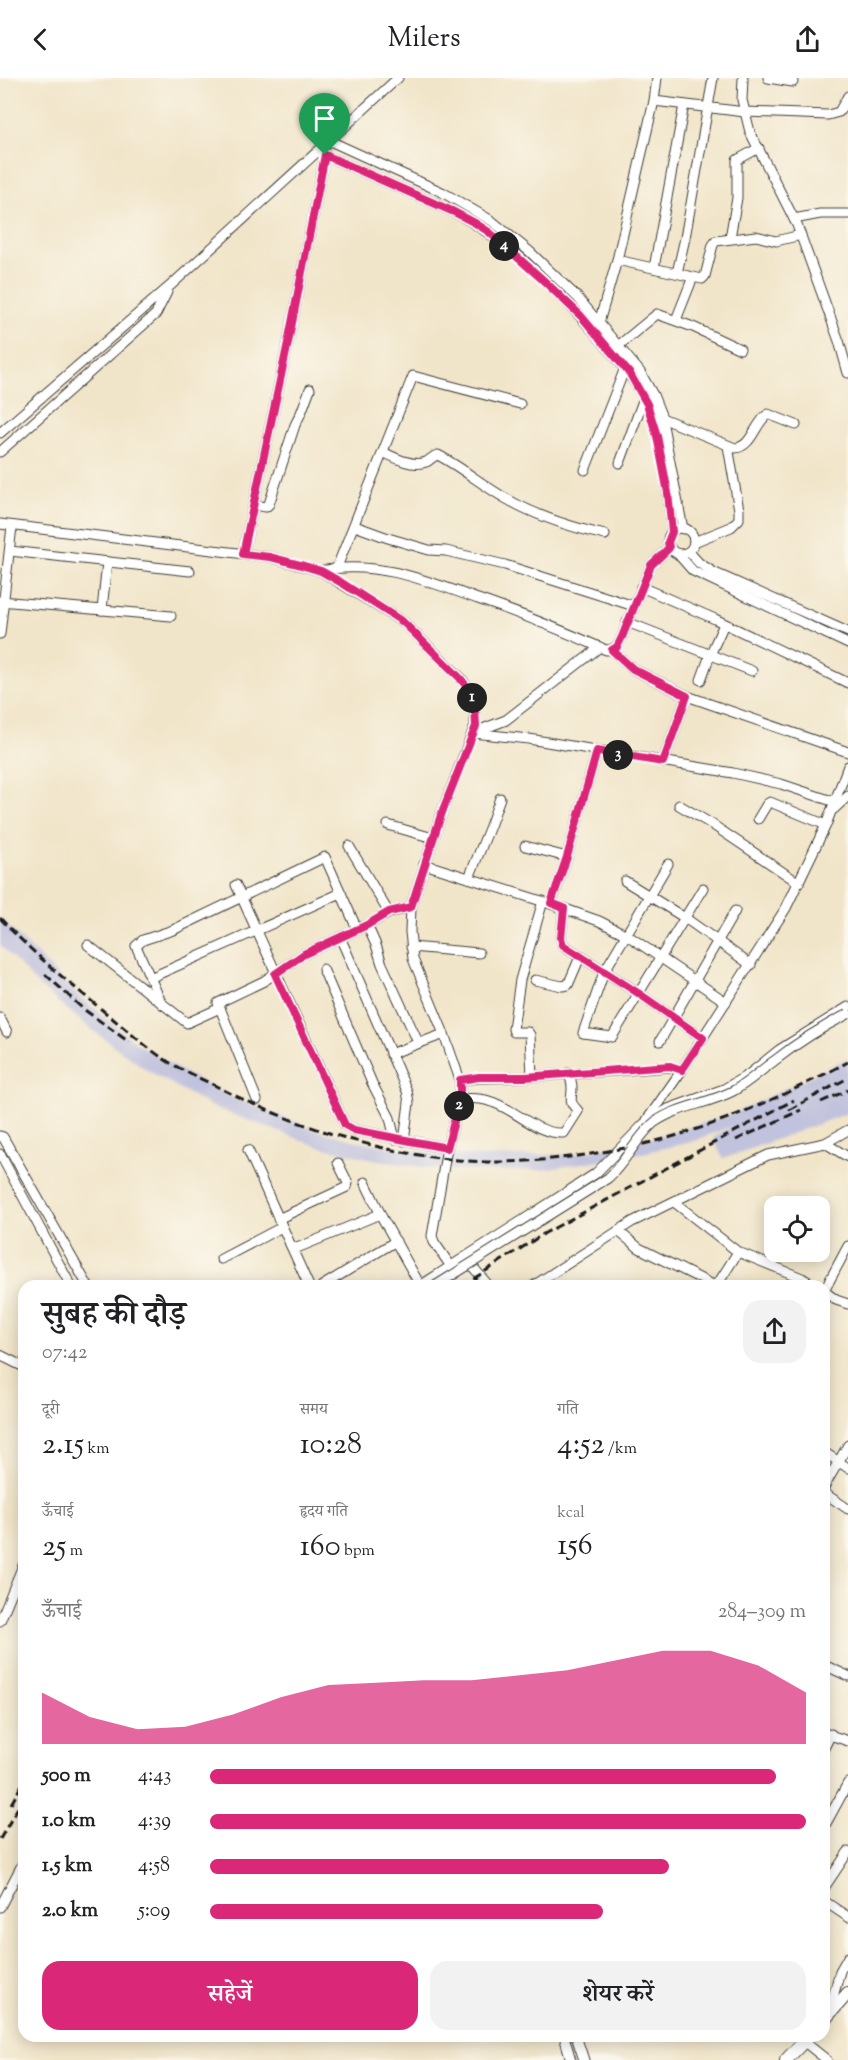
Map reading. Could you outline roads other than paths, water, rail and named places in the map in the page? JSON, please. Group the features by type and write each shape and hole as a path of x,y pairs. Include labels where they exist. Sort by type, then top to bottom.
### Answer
{"main road":[{"path":"830,2013 848,1993"},
{"path":"786,2060 799,2042"}],"street":[{"path":"0,433 321,153 330,141 398,78"},
{"path":"596,334 617,260 654,101 657,78"},
{"path":"677,273 713,78"},
{"path":"743,78 742,100 750,132 801,235 844,342 848,373"},
{"path":"768,78 793,82"},
{"path":"654,101 745,112 834,114 841,109 848,96"},
{"path":"654,268 684,105"},
{"path":"330,141 442,192 490,219 562,283 598,322 640,372 653,395 662,418 683,529 692,535 694,542"},
{"path":"730,238 737,198 736,163 739,158 759,148"},
{"path":"321,153 454,212 482,228 581,316 625,368 644,398 657,436 672,532"},
{"path":"243,554 321,153"},
{"path":"794,219 844,213 848,203"},
{"path":"482,228 490,219"},
{"path":"617,260 705,278 714,242 756,236 776,241 801,235"},
{"path":"676,320 693,277"},
{"path":"0,452 156,314 169,287"},
{"path":"618,346 657,314 676,320 740,349"},
{"path":"585,470 625,368"},
{"path":"337,567 413,376 520,404"},
{"path":"254,505 266,507 269,504 309,389"},
{"path":"620,463 644,398"},
{"path":"662,418 735,448 743,447 768,414 796,425"},
{"path":"689,552 694,542 732,527 739,519 728,446"},
{"path":"383,452 402,461 416,463 425,462 434,455 438,455 504,498 542,517 605,535"},
{"path":"0,524 270,557 321,571 403,622 460,678 471,692 476,726 433,838 411,907 413,959 460,1080 460,1099 447,1148 432,1236 450,1265"},
{"path":"0,634 12,526"},
{"path":"355,526 429,550 446,551 505,564 634,606"},
{"path":"669,548 668,538 672,532 683,529"},
{"path":"669,548 678,554 693,571 848,644"},
{"path":"612,650 617,647 651,565 669,548"},
{"path":"10,551 190,570"},
{"path":"678,554 689,552"},
{"path":"689,552 699,563 713,572 848,632"},
{"path":"102,610 107,562"},
{"path":"321,571 337,567 355,567 409,575 536,620 612,650 633,669 687,696 848,752"},
{"path":"641,587 848,682"},
{"path":"2,602 171,616"},
{"path":"627,622 752,671"},
{"path":"701,680 724,624"},
{"path":"473,733 506,720 600,647"},
{"path":"663,762 687,696"},
{"path":"473,733 733,773 781,784 833,806"},
{"path":"532,1076 530,1034 528,1032 515,1033 513,1029 520,980 547,902 567,857 597,751"},
{"path":"428,1280 595,1174 644,1124 751,965 799,883 826,825 848,766"},
{"path":"833,806 848,796"},
{"path":"469,878 500,798"},
{"path":"758,819 766,804 770,802 826,825"},
{"path":"679,805 799,883"},
{"path":"388,825 433,838"},
{"path":"349,846 389,912"},
{"path":"525,846 567,857"},
{"path":"162,1004 136,946 143,940 173,930 325,857 357,929"},
{"path":"424,864 547,902 627,934 726,1002"},
{"path":"668,864 604,972 583,1033 612,1037 703,888"},
{"path":"625,881 685,918 751,965"},
{"path":"236,885 345,1125 354,1130 447,1148"},
{"path":"150,978 341,893"},
{"path":"257,1100 218,1003 275,974 304,954 367,925 389,912 411,907"},
{"path":"564,908 561,943 703,1038"},
{"path":"660,1041 735,911"},
{"path":"367,925 382,964 418,1042"},
{"path":"340,938 410,1103 400,1140"},
{"path":"88,945 187,1023 220,1008"},
{"path":"411,946 478,953"},
{"path":"535,980 568,986 580,957"},
{"path":"323,969 372,1083 400,1140"},
{"path":"644,1124 668,1109 724,1089 748,1075 779,1050 848,1007"},
{"path":"445,1280 608,1178 627,1158 647,1129 657,1120 735,1090 806,1038 848,1014"},
{"path":"0,1018 7,1032"},
{"path":"390,1054 444,1034"},
{"path":"460,1080 670,1066 682,1070"},
{"path":"460,1099 490,1101 542,1128 556,1134 564,1133 578,1111 571,1102 572,1090 568,1073"},
{"path":"542,1280 618,1231 768,1155 825,1143 848,1130"},
{"path":"0,1136 3,1137 85,1280"},
{"path":"825,1143 848,1157"},
{"path":"248,1150 306,1280"},
{"path":"0,1154 68,1280"},
{"path":"221,1259 347,1186 348,1183 338,1163"},
{"path":"365,1182 417,1280"},
{"path":"674,1202 738,1252 805,1280"},
{"path":"289,1242 297,1248 376,1214 381,1215"},
{"path":"618,1231 639,1248 701,1280"},
{"path":"332,1280 396,1241"},
{"path":"830,1280 848,1246"},
{"path":"720,1280 738,1252"},
{"path":"465,1256 484,1280"},
{"path":"830,1296 848,1304"},
{"path":"0,1355 18,1364"},
{"path":"830,1476 848,1445"},
{"path":"830,1456 848,1468"},
{"path":"830,1497 848,1509"},
{"path":"0,1622 18,1578"},
{"path":"830,1667 847,1673"},
{"path":"830,1734 848,1741"},
{"path":"830,1818 845,1796 848,1783"},
{"path":"830,1879 848,1852"},
{"path":"0,1907 18,1872"},
{"path":"830,1905 848,1917"},
{"path":"830,2004 840,1971 848,1958"},
{"path":"566,2042 571,2060"},
{"path":"578,2042 584,2060"},
{"path":"808,2042 827,2060"}],"railway":[{"path":"0,918 26,945 68,982 144,1044 176,1066 246,1101 314,1128 386,1149 423,1156 494,1162 533,1161 593,1154 652,1142 728,1118 801,1086 848,1062"},
{"path":"45,974 82,1008 129,1042"},
{"path":"789,1110 848,1078"},
{"path":"821,1102 848,1090"},
{"path":"471,1280 545,1233 794,1100"},
{"path":"736,1140 801,1110"},
{"path":"11,1804 18,1792"},
{"path":"0,1839 18,1808"}]}
